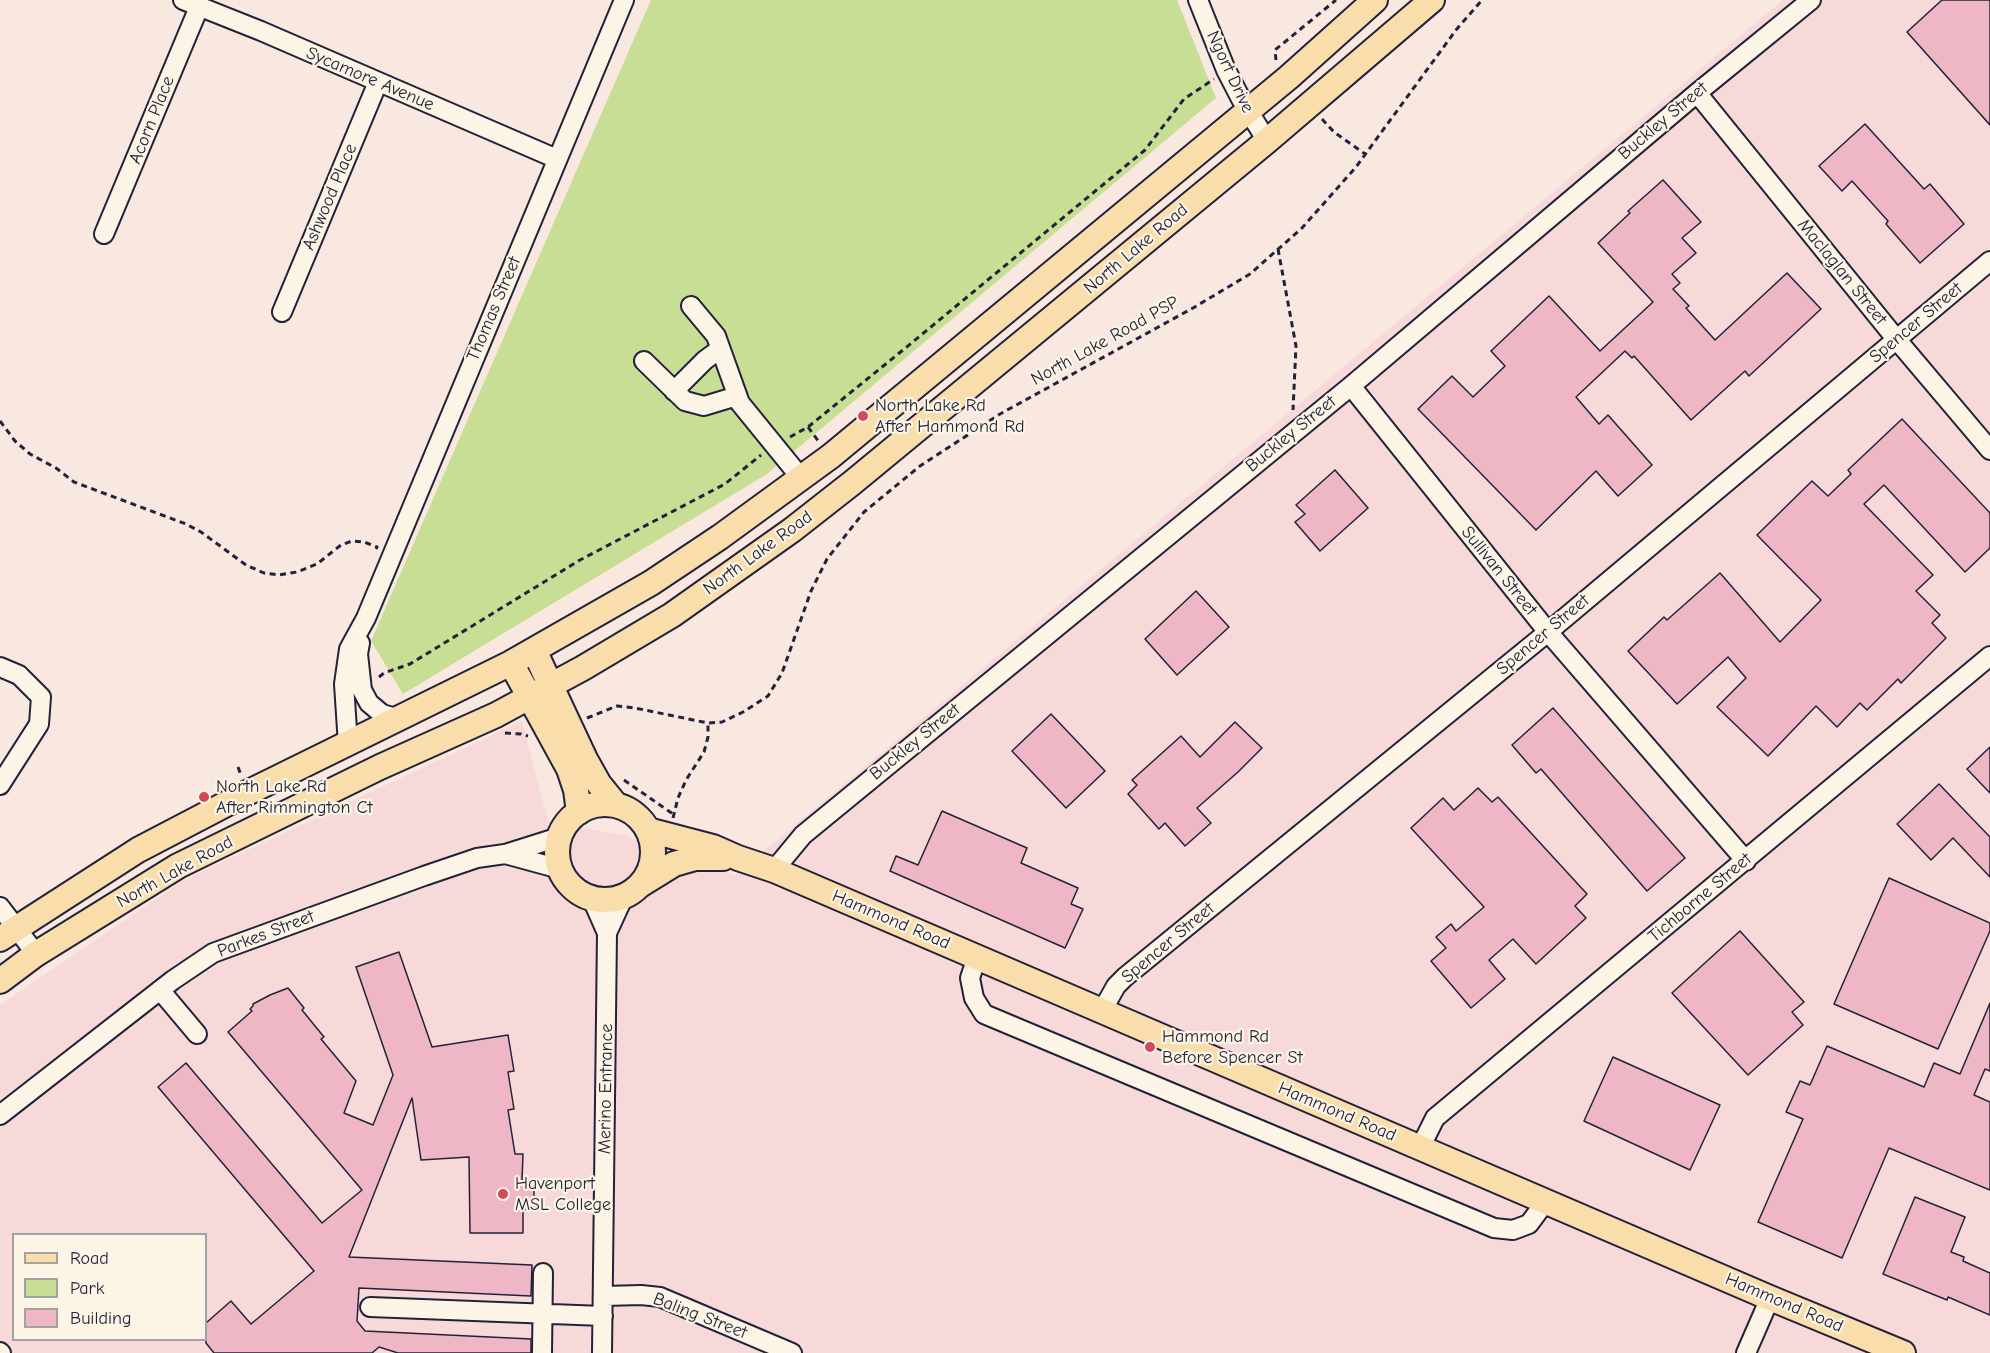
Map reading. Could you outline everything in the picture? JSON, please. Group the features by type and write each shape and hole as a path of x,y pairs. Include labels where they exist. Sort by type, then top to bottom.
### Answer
{"main road":[{"name":"North Lake Road","path":"8,933 138,850 172,831 511,663 651,583 720,537 831,456 1248,111 1375,0"},
{"name":"North Lake Road","path":"0,981 36,954 178,866 380,767 496,715 672,615 826,503 1267,141 1432,0"},
{"path":"534,650 540,691 576,790 579,812"},
{"path":"511,663 540,691 599,784 616,806"},
{"path":"603,804 616,806 634,814 648,830 652,844 652,859 648,873 632,890 609,900 592,899 579,893 568,882 560,869 557,853 560,837 567,823 579,812 590,806 603,804"},
{"name":"Hammond Road","path":"648,830 673,825 738,858 774,870 1903,1353"},
{"name":"Hammond Road","path":"632,890 674,864 712,857 738,858"}],"street":[{"name":"Thomas Street","path":"348,745 344,684 350,649 366,618 624,0"},
{"name":"Ngort Drive","path":"1198,0 1226,70 1267,141"},
{"name":"Buckley Street","path":"774,870 803,835 1351,386 1696,93 1811,0"},
{"name":"Sycamore Avenue","path":"191,3 556,159"},
{"name":"Acorn Place","path":"104,234 191,3"},
{"name":"Ashwood Place","path":"282,312 378,82"},
{"name":"Maclaglan Street","path":"1696,93 1897,340 1990,450"},
{"name":"Spencer Street","path":"1102,1011 1125,977 1548,632 1990,261"},
{"path":"691,306 716,336 740,403 801,478"},
{"path":"674,391 705,360 720,349"},
{"path":"644,361 685,401 704,406 737,396"},
{"name":"Sullivan Street","path":"1351,386 1548,632 1746,861"},
{"name":"Thomas Street","path":"362,690 358,654 366,618"},
{"name":"Tichborne Street","path":"1420,1148 1435,1118 1990,656"},
{"path":"0,667 19,675 41,697 39,724 0,785"},
{"path":"362,690 369,703 382,714 399,719"},
{"name":"Parkes Street","path":"0,1114 160,990 213,953 434,872 477,858 505,854 560,837"},
{"name":"Parkes Street","path":"505,854 560,869"},
{"name":"Merino Entrance","path":"608,933 632,890"},
{"name":"Merino Entrance","path":"592,899 608,933 602,1353"},
{"path":"0,907 8,933 36,954"},
{"path":"977,957 970,978 974,998 984,1014 1494,1228 1514,1230 1530,1224 1546,1201"},
{"path":"160,990 197,1034"},
{"path":"542,1353 543,1273"},
{"name":"Baling Street","path":"604,1296 641,1295 660,1298 792,1353"},
{"path":"1746,1353 1770,1298"},
{"path":"370,1306 603,1316"}],"path":[{"name":"North Lake Road PSP","path":"584,719 617,706 708,723 722,722 768,696 782,673 811,591 827,559 864,512 920,466 1000,414 1193,308 1250,274 1302,228 1356,167 1456,30 1482,0"},
{"path":"362,690 384,673 410,664 580,560 725,484 754,459 808,427 1146,150 1184,99 1226,70"},
{"path":"1278,249 1296,346 1292,433"},
{"path":"0,421 15,441 30,454 56,468 74,482 201,532 246,565 264,573 279,575 297,572 317,564 340,545 352,542 364,542 377,547 373,557"},
{"path":"673,825 686,780 704,752 708,737 708,723"},
{"path":"622,779 650,800 673,825"}],"shaded area":[{"path":"1783,0 1990,0 1990,1353 0,1353 0,1005 184,880 522,721 548,821 626,836 735,875"}],"green space":[{"path":"651,0 1177,0 1216,98 767,474 403,694 371,641"}],"building":[{"path":"1942,0 1990,0 1990,125 1907,32"},
{"path":"1865,124 1924,189 1930,184 1964,224 1920,263 1886,224 1888,221 1852,181 1842,191 1819,166"},
{"path":"1663,180 1701,222 1682,238 1696,253 1672,274 1680,283 1673,289 1689,306 1686,308 1715,340 1787,273 1821,309 1749,376 1745,371 1691,420 1634,356 1632,358 1625,351 1576,397 1599,424 1608,415 1652,465 1618,496 1596,471 1536,530 1418,409 1452,376 1473,397 1505,366 1491,351 1549,296 1600,351 1653,302 1598,243 1630,213 1628,211"},
{"path":"1902,419 1990,513 1990,548 1965,572 1884,485 1864,504 1933,575 1916,591 1940,615 1932,623 1946,638 1901,683 1898,679 1867,710 1860,703 1837,727 1816,706 1768,756 1717,707 1746,678 1728,657 1677,704 1628,651 1664,617 1667,620 1720,573 1780,642 1821,600 1757,535 1812,481 1828,496 1851,474 1848,470"},
{"path":"1335,470 1368,508 1320,551 1295,522 1305,514 1296,505"},
{"path":"1196,591 1229,627 1177,675 1145,639"},
{"path":"1553,708 1685,858 1647,891 1541,769 1536,773 1512,745"},
{"path":"1051,714 1105,771 1066,808 1012,751"},
{"path":"1235,722 1262,748 1197,808 1211,823 1185,846 1165,823 1159,829 1128,794 1137,785 1132,780 1181,736 1200,757"},
{"path":"1990,747 1990,793 1967,769"},
{"path":"1939,784 1990,837 1990,877 1953,838 1931,860 1897,824"},
{"path":"1478,788 1492,802 1498,797 1587,894 1575,906 1586,918 1536,964 1513,939 1489,960 1505,979 1471,1008 1431,961 1446,948 1436,937 1451,924 1456,931 1484,907 1411,828 1443,798 1454,810"},
{"path":"942,811 1027,848 1021,863 1078,888 1071,904 1083,909 1065,948 890,871 896,856 918,865"},
{"path":"1889,878 1990,923 1990,931 1938,1049 1834,1004"},
{"path":"1740,931 1804,1002 1792,1012 1803,1025 1748,1075 1672,993"},
{"path":"399,952 432,1047 508,1035 514,1071 508,1072 514,1109 508,1110 515,1154 523,1154 522,1180 534,1180 534,1211 523,1209 523,1233 470,1233 469,1157 421,1160 412,1098 349,1257 532,1265 531,1296 359,1288 357,1321 365,1331 531,1339 531,1353 398,1353 379,1347 372,1353 214,1353 206,1343 207,1322 231,1301 251,1324 314,1271 158,1087 186,1063 322,1223 362,1190 228,1032 252,1011 250,1009 253,1004 288,988 324,1037 321,1039 356,1081 344,1113 373,1125 393,1075 356,967"},
{"path":"1990,1003 1990,1071 1985,1069 1974,1095 1990,1102 1990,1190 1889,1148 1842,1258 1758,1222 1803,1119 1786,1112 1800,1081 1810,1085 1827,1046 1924,1087 1934,1063 1960,1074"},
{"path":"1613,1057 1720,1105 1690,1170 1584,1121"},
{"path":"1915,1197 1965,1217 1951,1252 1964,1257 1963,1261 1990,1273 1990,1315 1883,1274"}],"place":[{"name":"North Lake Rd After Hammond Rd","path":"863,416"},
{"name":"North Lake Rd After Rimmington Ct","path":"204,797"},
{"name":"Hammond Rd Before Spencer St","path":"1150,1047"},
{"name":"Havenport MSL College","path":"503,1194"}]}
